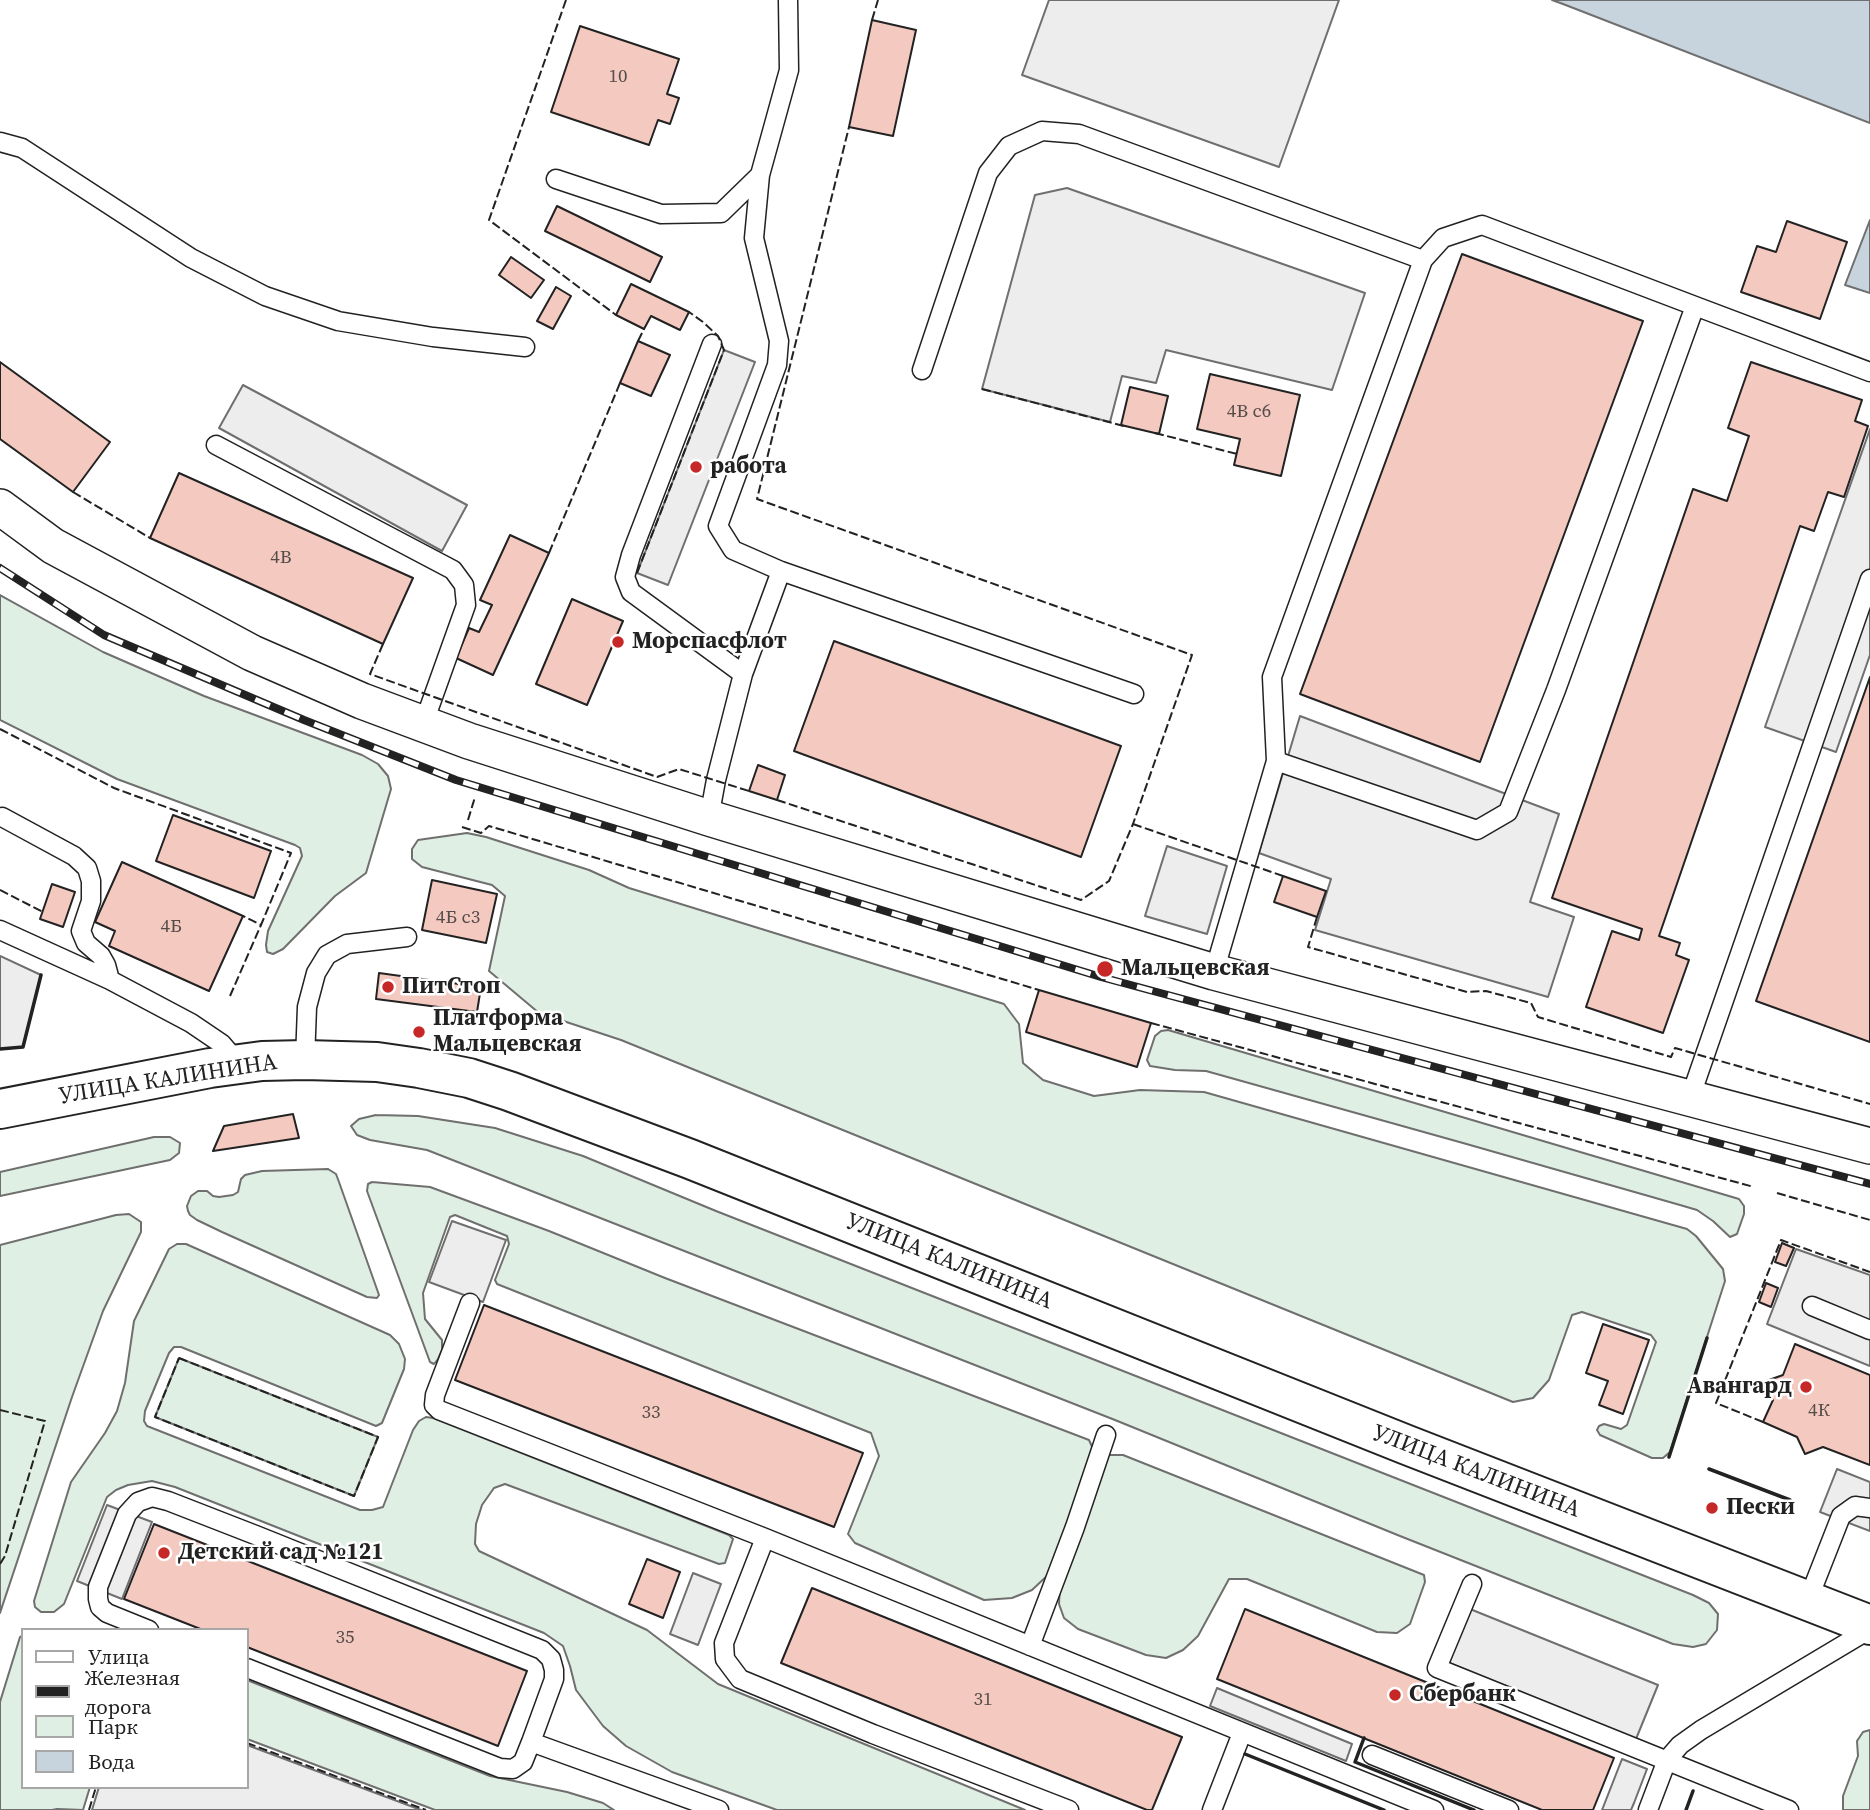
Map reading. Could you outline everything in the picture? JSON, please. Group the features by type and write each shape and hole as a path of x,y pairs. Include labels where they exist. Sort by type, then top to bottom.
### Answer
{"main road":[{"name":"УЛИЦА КАЛИНИНА","path":"0,1109 262,1061 377,1062 469,1078 716,1170 1407,1445 1808,1600 1870,1627"}],"street":[{"path":"0,507 53,546 252,653 362,701 469,741 709,818 1214,972 1870,1146"}],"lane":[{"path":"788,0 789,70 760,175 754,238 779,341 777,365 718,526 733,551 781,571 1135,694"},
{"path":"922,370 988,173 1009,146 1042,131 1079,134 1423,260"},
{"path":"0,142 22,148 191,258 265,296 338,321 433,337 525,346"},
{"path":"556,178 661,214 721,213 760,175"},
{"path":"1214,972 1276,761 1272,677 1423,260 1443,239 1482,225 1870,372"},
{"path":"1276,761 1477,830 1507,812 1561,677 1695,306"},
{"path":"712,344 625,576 631,592 743,674"},
{"path":"216,445 453,570 464,585 466,605 423,725"},
{"path":"709,818 743,674 781,571"},
{"path":"1690,1098 1870,579"},
{"path":"2,817 74,856 87,868 91,881 91,901 81,931 86,943 101,956 110,980"},
{"path":"0,930 110,980 191,1023 222,1044 239,1064"},
{"path":"305,1060 307,1007 316,973 327,956 347,944 407,937"},
{"path":"470,1303 435,1395 434,1405 439,1410 765,1538 1434,1810"},
{"path":"1812,1306 1870,1330"},
{"path":"1030,1646 1106,1435"},
{"path":"144,1628 107,1613 100,1607 98,1587 127,1514 138,1502 152,1497 245,1531 542,1650 551,1659 554,1679 523,1762 513,1769 500,1768 248,1668"},
{"path":"1808,1600 1841,1516 1855,1506 1870,1508"},
{"path":"765,1538 723,1643 724,1659 740,1679 1069,1810"},
{"path":"1472,1584 1437,1668 1789,1810"},
{"path":"1648,1810 1667,1760 1680,1745 1870,1627"},
{"path":"1212,1810 1242,1733"},
{"path":"531,1742 719,1810"},
{"path":"1372,1755 1509,1810"}],"green space":[{"path":"0,595 103,652 204,696 362,755 378,764 388,776 391,789 366,873 335,896 283,949 273,954 267,952 268,931 302,856 300,848 117,779 0,720"},
{"path":"467,833 589,870 629,888 1004,1004 1019,1024 1023,1063 1043,1080 1094,1096 1140,1090 1204,1092 1687,1229 1723,1269 1725,1281 1670,1452 1663,1458 1652,1458 1600,1435 1597,1430 1604,1424 1621,1429 1627,1425 1656,1342 1651,1335 1582,1312 1572,1315 1549,1380 1533,1398 1513,1402 621,1040 539,1013 489,971 505,896 492,885 422,867 412,859 412,849 418,840"},
{"path":"1168,1030 1739,1199 1744,1206 1744,1214 1737,1234 1730,1237 1697,1210 1206,1071 1150,1066 1147,1060 1155,1036"},
{"path":"376,1115 418,1116 495,1128 583,1156 716,1211 1693,1595 1709,1603 1718,1614 1717,1630 1706,1644 1693,1647 1673,1644 1115,1420 427,1150 370,1140 357,1135 351,1126 359,1119"},
{"path":"154,1137 170,1137 180,1143 179,1153 170,1160 0,1196 0,1172"},
{"path":"328,1169 336,1174 379,1295 377,1298 367,1297 222,1232 197,1220 188,1211 191,1196 198,1191 207,1191 219,1197 233,1195 238,1192 241,1179 245,1175 262,1171"},
{"path":"372,1182 430,1187 1089,1440 1094,1451 1049,1574 1032,1590 1012,1598 984,1600 855,1543 848,1534 879,1456 871,1433 497,1284 495,1280 509,1244 507,1236 455,1215 450,1217 423,1293 425,1319 442,1340 438,1359 434,1364 430,1362 367,1191 368,1184"},
{"path":"129,1214 141,1222 141,1232 103,1311 0,1613 0,1245"},
{"path":"177,1244 186,1244 390,1335 399,1344 405,1359 404,1369 382,1423 376,1426 181,1347 174,1347 145,1411 144,1421 147,1426 360,1510 372,1510 383,1507 413,1430 419,1421 426,1417 433,1418 729,1535 733,1539 725,1563 719,1564 505,1484 494,1488 482,1505 476,1524 475,1544 479,1551 647,1630 718,1684 1025,1810 777,1810 672,1772 626,1746 603,1726 576,1690 563,1646 544,1633 175,1487 152,1481 128,1485 107,1497 64,1604 54,1612 41,1612 35,1607 34,1601 71,1482 117,1411 125,1383 134,1321 169,1249"},
{"path":"179,1358 378,1437 354,1496 155,1417"},
{"path":"1108,1455 1123,1455 1424,1575 1425,1582 1410,1624 1397,1633 1377,1632 1247,1579 1229,1579 1198,1636 1183,1650 1166,1658 1146,1655 1078,1629 1064,1618 1059,1604 1060,1585"},
{"path":"20,1637 21,1789 89,1789 83,1810 0,1810 0,1702"},
{"path":"248,1680 490,1776 567,1792 603,1803 614,1810 435,1810 248,1739"},
{"path":"1870,1730 1870,1810 1843,1810 1843,1796 1858,1756 1857,1741 1863,1732"}],"shaded area":[{"path":"1049,0 1339,0 1279,167 1022,75"},
{"path":"1067,188 1365,293 1332,390 1166,350 1156,383 1122,376 1110,422 982,389 1035,195"},
{"name":"работа","path":"724,350 755,362 668,585 637,573"},
{"path":"243,385 467,505 442,551 219,428"},
{"path":"1870,429 1870,655 1836,752 1765,727"},
{"path":"1300,716 1559,814 1530,902 1574,917 1548,997 1315,930 1331,879 1259,853"},
{"path":"1167,846 1227,866 1207,934 1145,916"},
{"path":"0,956 41,975 23,1047 0,1049"},
{"path":"452,1221 506,1240 483,1302 429,1282"},
{"path":"1796,1249 1870,1275 1870,1366 1767,1324"},
{"path":"1837,1469 1870,1482 1870,1531 1820,1512"},
{"path":"107,1505 152,1522 122,1599 77,1581"},
{"path":"693,1573 721,1584 698,1645 670,1634"},
{"path":"1470,1609 1658,1685 1636,1739 1449,1663"},
{"path":"1217,1688 1352,1744 1346,1761 1210,1706"},
{"path":"248,1745 421,1810 92,1810 98,1789 248,1789"},
{"path":"1622,1759 1647,1769 1634,1803 1631,1810 1602,1810"}],"water":[{"path":"1552,0 1870,0 1870,123 1563,4"},
{"path":"1870,220 1870,293 1845,285"}],"building":[{"path":"872,20 916,30 893,136 849,127"},
{"path":"580,26 679,59 667,94 679,98 670,124 658,120 649,145 551,112"},
{"path":"557,206 662,257 650,282 545,231"},
{"path":"1787,221 1847,242 1820,319 1741,292 1757,246 1776,252"},
{"path":"1462,254 1643,321 1480,762 1300,694"},
{"path":"511,257 544,280 531,298 499,275"},
{"path":"631,284 689,312 680,330 651,316 644,329 616,315"},
{"path":"556,287 571,296 553,329 537,321"},
{"path":"638,341 670,355 651,396 620,383"},
{"path":"0,362 110,442 73,492 0,439"},
{"path":"1751,362 1862,400 1855,421 1868,426 1844,497 1828,492 1814,531 1800,526 1659,936 1680,943 1676,955 1689,960 1663,1033 1586,1007 1612,931 1639,940 1642,929 1552,898 1693,489 1727,501 1749,436 1728,428"},
{"path":"1210,374 1300,395 1281,476 1234,465 1240,439 1197,429"},
{"path":"1130,387 1168,396 1159,434 1121,425"},
{"path":"179,473 413,578 383,644 150,538"},
{"path":"510,535 549,553 493,675 456,658 469,628 479,632 492,605 480,600"},
{"path":"572,599 623,621 587,705 536,684"},
{"path":"834,641 1121,746 1081,857 794,751"},
{"path":"1870,677 1870,1042 1756,1001"},
{"path":"758,765 785,775 777,800 749,791"},
{"path":"173,815 271,851 254,898 156,861"},
{"path":"122,862 243,916 209,991 109,946 115,931 95,922"},
{"path":"1283,876 1326,891 1317,917 1274,902"},
{"path":"432,880 497,894 486,943 422,930"},
{"path":"52,884 75,892 63,927 40,919"},
{"path":"379,973 481,987 477,1012 376,999"},
{"path":"1039,990 1151,1023 1137,1067 1026,1032"},
{"path":"293,1114 299,1138 213,1151 224,1126"},
{"path":"1782,1243 1794,1248 1786,1266 1775,1262"},
{"path":"1766,1283 1778,1288 1771,1307 1759,1302"},
{"path":"484,1305 863,1453 834,1527 455,1380"},
{"path":"1603,1324 1649,1340 1623,1414 1599,1405 1608,1381 1586,1373"},
{"path":"1795,1344 1870,1375 1870,1465 1823,1447 1805,1454 1797,1437 1763,1422 1773,1400 1766,1381 1783,1375"},
{"path":"154,1524 527,1671 498,1746 248,1647 248,1628 198,1628 124,1599"},
{"path":"647,1559 680,1572 663,1618 629,1604"},
{"path":"812,1588 1182,1737 1152,1810 781,1663"},
{"path":"1245,1609 1614,1758 1593,1810 1542,1810 1217,1679"}],"railway":[{"path":"0,568 104,635 304,720 456,780 1101,977 1870,1184"}],"fence":[{"path":"566,0 489,220 616,315"},
{"path":"872,20 878,0"},
{"path":"777,800 1081,900 1109,881 1133,824 1192,655 757,499 849,127"},
{"path":"637,573 724,350 718,336 689,312"},
{"path":"638,341 644,329"},
{"path":"549,553 620,383"},
{"path":"982,389 1124,426"},
{"path":"1155,433 1237,454"},
{"path":"73,492 150,538"},
{"path":"383,644 370,674 657,777 679,769 749,791"},
{"path":"0,729 114,788 291,853 261,925 243,916"},
{"path":"468,820 475,797"},
{"path":"1133,824 1283,876"},
{"path":"462,827 481,833 489,826 1039,990"},
{"path":"0,890 43,912"},
{"path":"1317,917 1308,947 1467,992 1486,991 1531,1003 1538,1017 1671,1057 1675,1048 1870,1104"},
{"path":"230,996 261,925"},
{"path":"1151,1023 1754,1187"},
{"path":"1777,1193 1870,1220"},
{"path":"1763,1422 1716,1403 1781,1240 1870,1272"},
{"path":"179,1358 378,1437 354,1496 155,1417 179,1358"},
{"path":"0,1410 45,1421 5,1556 0,1564"},
{"path":"248,1743 426,1810"},
{"path":"89,1810 95,1789"}],"wall":[{"path":"0,1049 23,1047 41,975"},
{"path":"1669,1457 1707,1338"},
{"path":"1709,1469 1790,1500 1793,1513"},
{"path":"1364,1738 1355,1762 1474,1810"},
{"path":"1245,1754 1384,1810"},
{"path":"1686,1810 1693,1791"}],"place":[{"name":"работа","path":"696,467"},
{"name":"Морспасфлот","path":"618,642"},
{"name":"Мальцевская","path":"1105,969"},
{"name":"ПитСтоп","path":"388,987"},
{"name":"Платформа Мальцевская","path":"419,1032"},
{"name":"Авангард","path":"1806,1387"},
{"name":"Пески","path":"1712,1508"},
{"name":"Детский сад №121","path":"164,1553"},
{"name":"Сбербанк","path":"1395,1695"}]}
